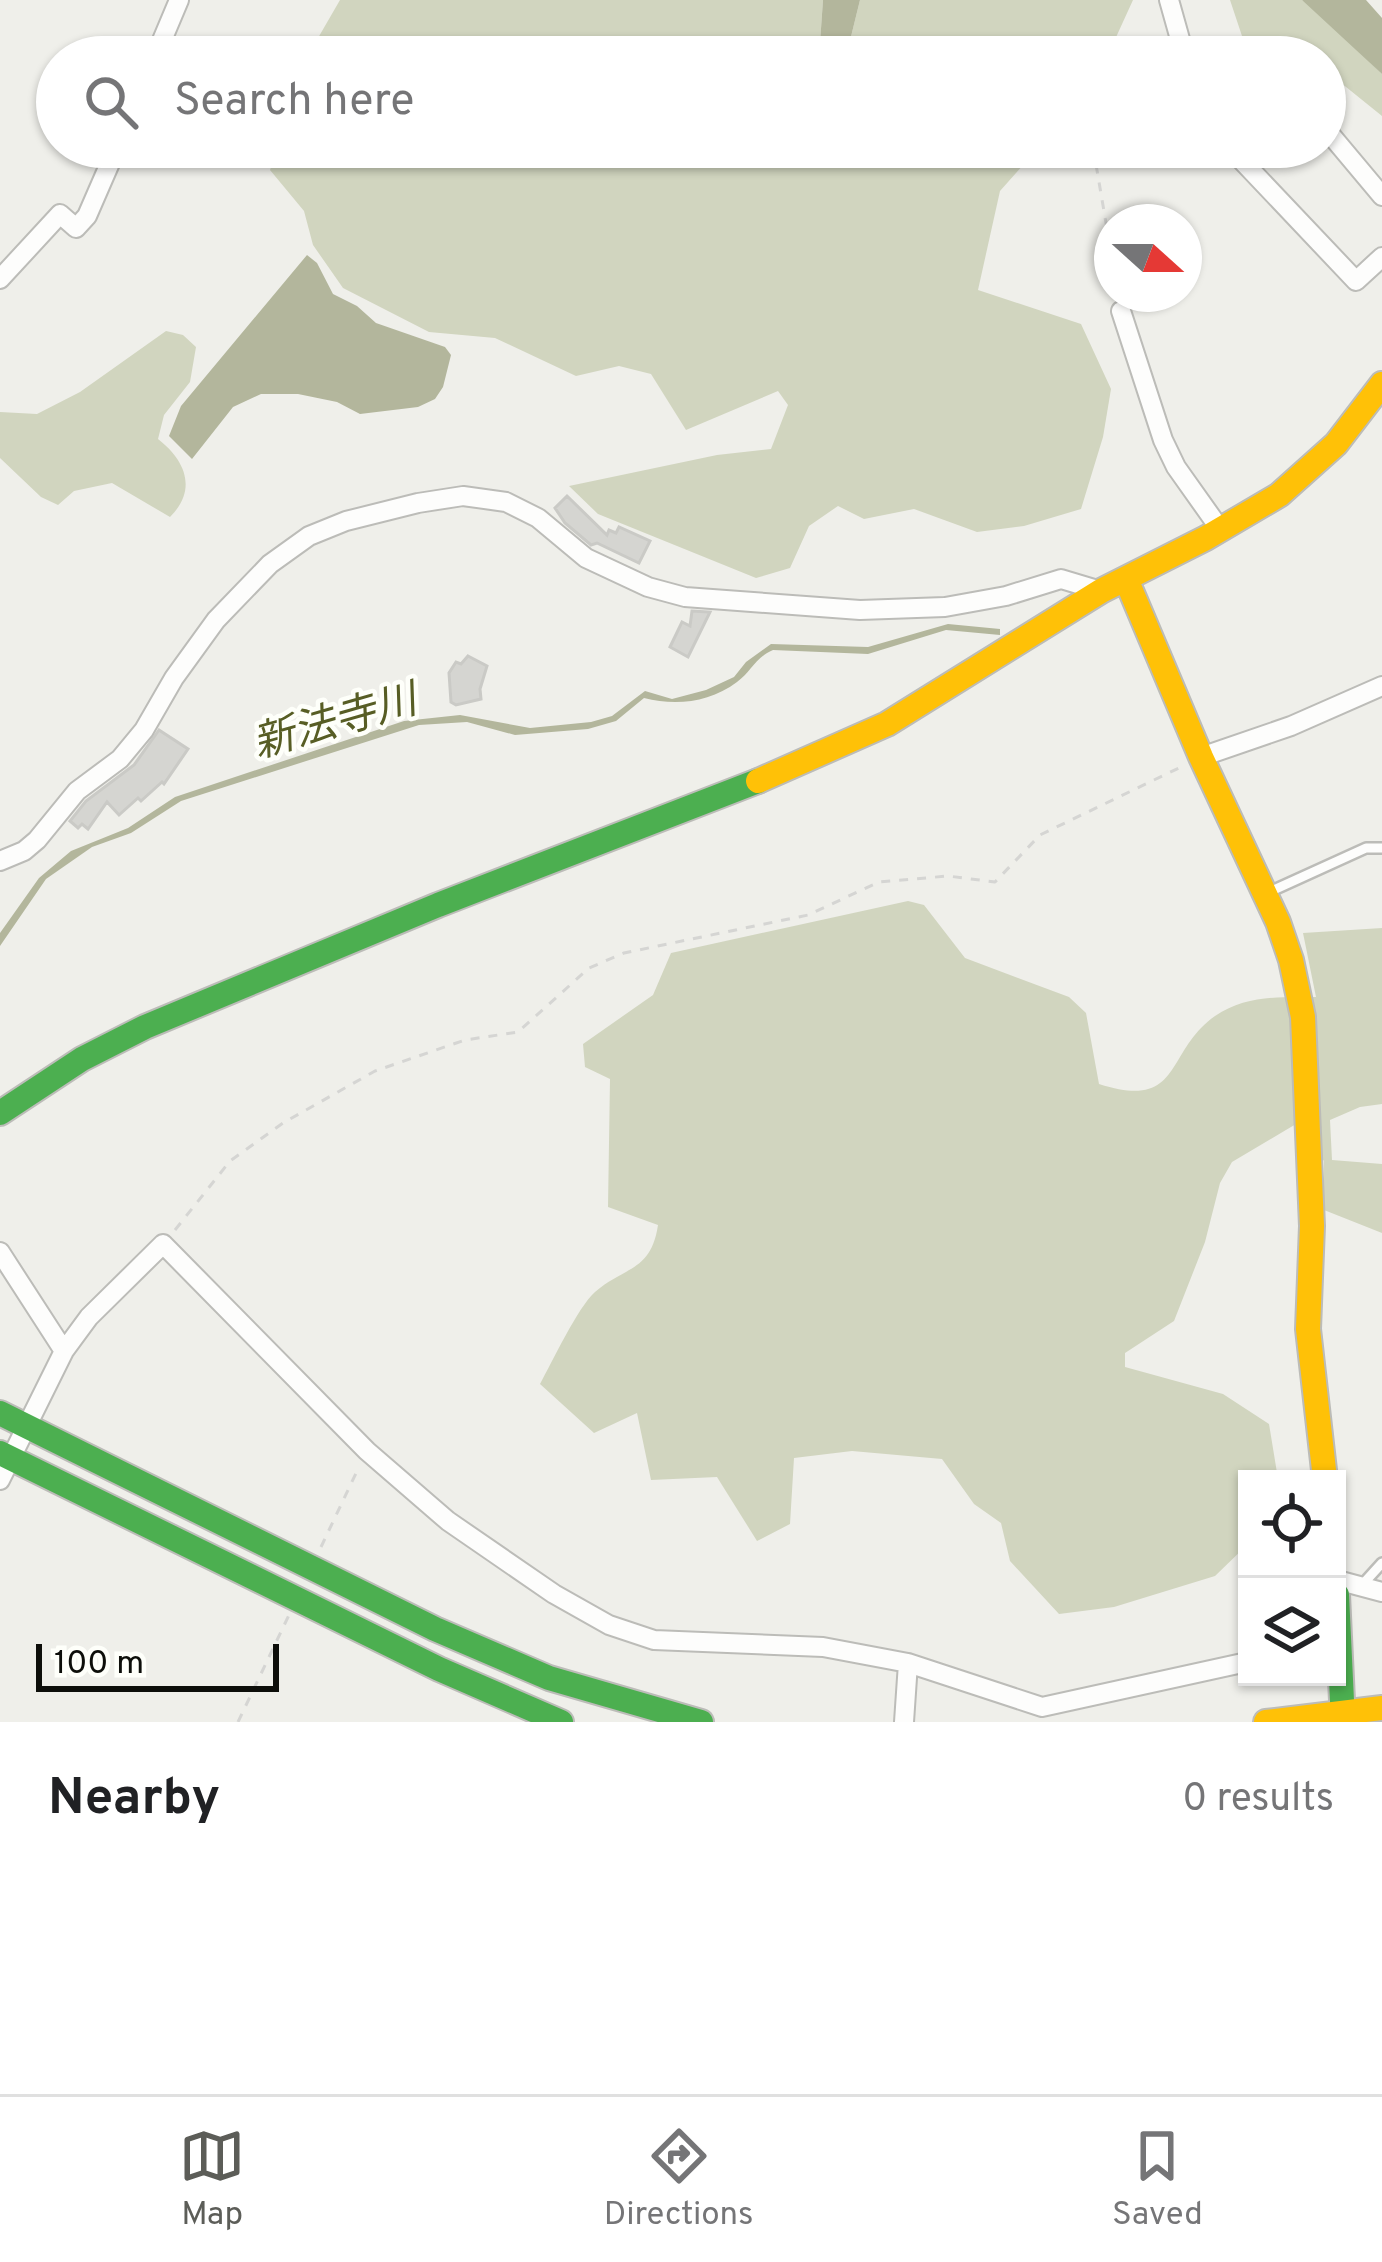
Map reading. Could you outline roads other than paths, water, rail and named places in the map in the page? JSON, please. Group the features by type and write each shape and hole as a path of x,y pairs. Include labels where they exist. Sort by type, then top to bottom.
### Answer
{"street":[{"path":"164,36 179,0"},
{"path":"1169,0 1179,36"},
{"path":"1346,153 1382,196"},
{"path":"0,279 60,214 76,228 87,216 108,168"},
{"path":"1249,168 1356,281 1382,257"},
{"path":"1121,312 1163,440 1176,467 1220,529"},
{"path":"0,1113 82,1059 145,1027 438,905 729,794 887,724 1101,591 1279,495 1336,444 1382,385"},
{"path":"0,861 25,851 77,791 120,759 216,620 270,564 309,536 346,520 418,502 463,496 506,502 538,518 586,558 648,587 685,597 860,610 945,607 1006,596 1061,579 1101,591"},
{"path":"1126,579 1262,896 1279,922 1291,960 1303,1017 1312,1226 1308,1329 1323,1470"},
{"path":"1201,757 1291,726 1382,686"},
{"path":"561,1722 4,1464 64,1351 89,1317 163,1244 367,1451 448,1520 554,1594 609,1625 654,1640 823,1647 908,1663 1042,1707 1238,1664"},
{"path":"0,1252 64,1351"},
{"path":"0,1413 435,1629 548,1678 701,1722"},
{"path":"1349,1591 1382,1592"},
{"path":"904,1722 908,1663"},
{"path":"1341,1686 1343,1717"},
{"path":"1266,1722 1343,1717 1382,1708"}],"lane":[{"path":"1262,896 1366,848 1382,848"},
{"path":"1349,1591 1382,1563"}],"water label":[{"name":"新法寺川","path":"334,720"}]}
